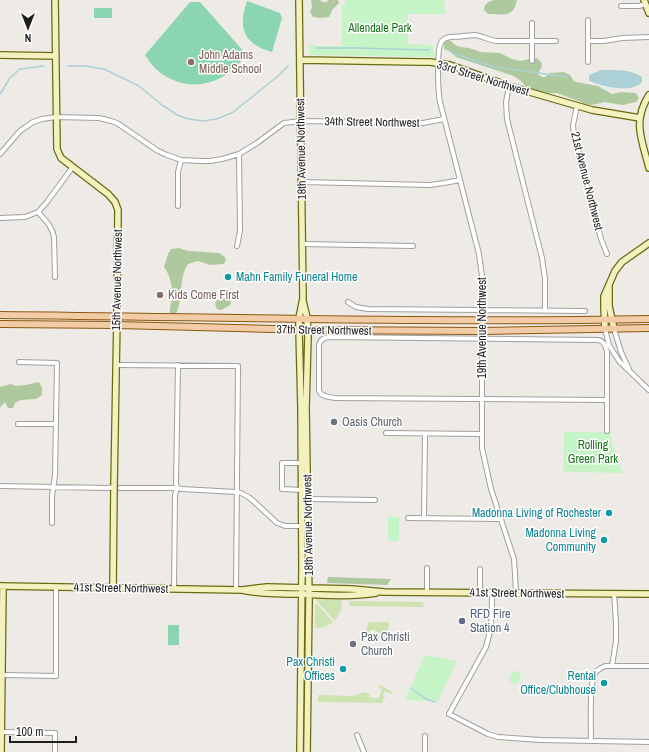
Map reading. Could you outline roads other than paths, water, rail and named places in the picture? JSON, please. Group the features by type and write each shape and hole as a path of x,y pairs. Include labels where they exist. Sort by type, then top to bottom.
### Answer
{"main road":[{"name":"15th Avenue Northwest","path":"55,0 57,150 61,158 72,168 108,194 115,202 118,215 116,488 112,588"},
{"name":"18th Avenue Northwest","path":"300,0 303,298 308,330 306,408 308,499 305,526 302,591 300,752"},
{"path":"645,2 649,13"},
{"path":"0,55 56,56"},
{"name":"33rd Street Northwest","path":"300,60 421,62 450,65 509,86 576,106 640,118"},
{"path":"649,95 643,106 640,118 640,131 649,168"},
{"path":"605,329 604,296 616,270 628,257 649,243"},
{"path":"609,285 610,306 614,329"},
{"name":"18th Avenue Northwest","path":"303,298 299,318 299,330 302,490 309,591 307,752"},
{"name":"37th Street Northwest","path":"0,315 482,320 649,319"},
{"name":"37th Street Northwest","path":"0,324 117,325 299,330 649,328"},
{"path":"1,586 1,752"},
{"name":"41st Street Northwest","path":"1,586 239,590 261,593 309,591 352,595 384,592 649,594"}],"street":[{"path":"621,6 639,6 645,2"},
{"path":"588,20 588,62"},
{"path":"532,23 532,60"},
{"name":"19th Avenue Northwest","path":"516,593 514,559 491,489 482,448 481,266 439,97 438,63 440,44 442,40 448,37 475,35 496,41 556,41"},
{"path":"588,41 649,37"},
{"path":"509,86 506,102 507,119 542,258 545,279 545,310"},
{"name":"21st Avenue Northwest","path":"576,106 574,135 601,239 607,254"},
{"name":"34th Street Northwest","path":"0,154 20,131 29,124 42,119 99,118 111,121 117,123 158,151 180,160 193,161 210,161 239,154 257,144 284,123 301,121 423,123 444,119"},
{"path":"237,246 240,231 239,154"},
{"path":"178,206 178,172 180,160"},
{"path":"0,218 25,217 38,212 72,168"},
{"path":"302,182 430,185 460,180"},
{"path":"38,212 51,226 53,231 55,277"},
{"path":"302,244 413,246"},
{"path":"348,302 356,307 368,309 585,311"},
{"path":"605,329 609,345 619,361 649,390"},
{"path":"614,329 621,352 630,371"},
{"path":"607,400 335,398 321,395 318,391 319,345 320,341 328,337 598,340 604,343 607,351 607,400 607,431"},
{"path":"19,362 57,363 55,476 52,496 52,523"},
{"path":"116,365 238,366 236,492 239,590"},
{"path":"174,589 178,365"},
{"path":"18,424 56,424"},
{"path":"386,433 481,434"},
{"path":"424,518 425,434"},
{"path":"302,463 282,463 282,490 302,490"},
{"path":"0,486 177,488 236,492 250,498 268,516 280,524 305,526"},
{"path":"308,499 375,500"},
{"path":"408,518 501,519"},
{"path":"427,568 427,592"},
{"path":"480,569 480,592"},
{"path":"2,675 56,676 56,587"},
{"path":"492,592 491,624 486,647 449,714 498,738 649,742"},
{"path":"612,666 616,641 614,593"},
{"path":"591,740 591,690 596,672 602,667 649,666"},
{"path":"1,732 55,733 55,752"},
{"path":"357,735 364,752"},
{"path":"425,736 425,752"}],"water":[{"path":"601,70 622,70 638,74 642,77 642,82 631,88 619,88 589,81 589,75"}],"waterway":[{"path":"316,48 429,50"},
{"path":"452,53 495,67 567,77"},
{"path":"0,94 10,78 20,69 44,66"},
{"path":"68,66 85,66 104,69 139,86 162,105 179,116 203,121 216,119 232,113 278,76 288,66"},
{"path":"410,688 426,699 435,702"}],"place":[{"name":"John Adams Middle School","path":"191,62"},
{"name":"Mahn Family Funeral Home","path":"228,277"},
{"name":"Kids Come First","path":"160,295"},
{"name":"Oasis Church","path":"334,422"},
{"name":"Madonna Living of Rochester","path":"609,513"},
{"name":"Madonna Living Community","path":"604,540"},
{"name":"RFD Fire Station 4","path":"462,621"},
{"name":"Pax Christi Church","path":"353,644"},
{"name":"Pax Christi Offices","path":"343,669"},
{"name":"Rental Office/Clubhouse","path":"604,683"}],"park label":[{"name":"Allendale Park","path":"380,28"},
{"name":"Rolling Green Park","path":"593,452"}]}
